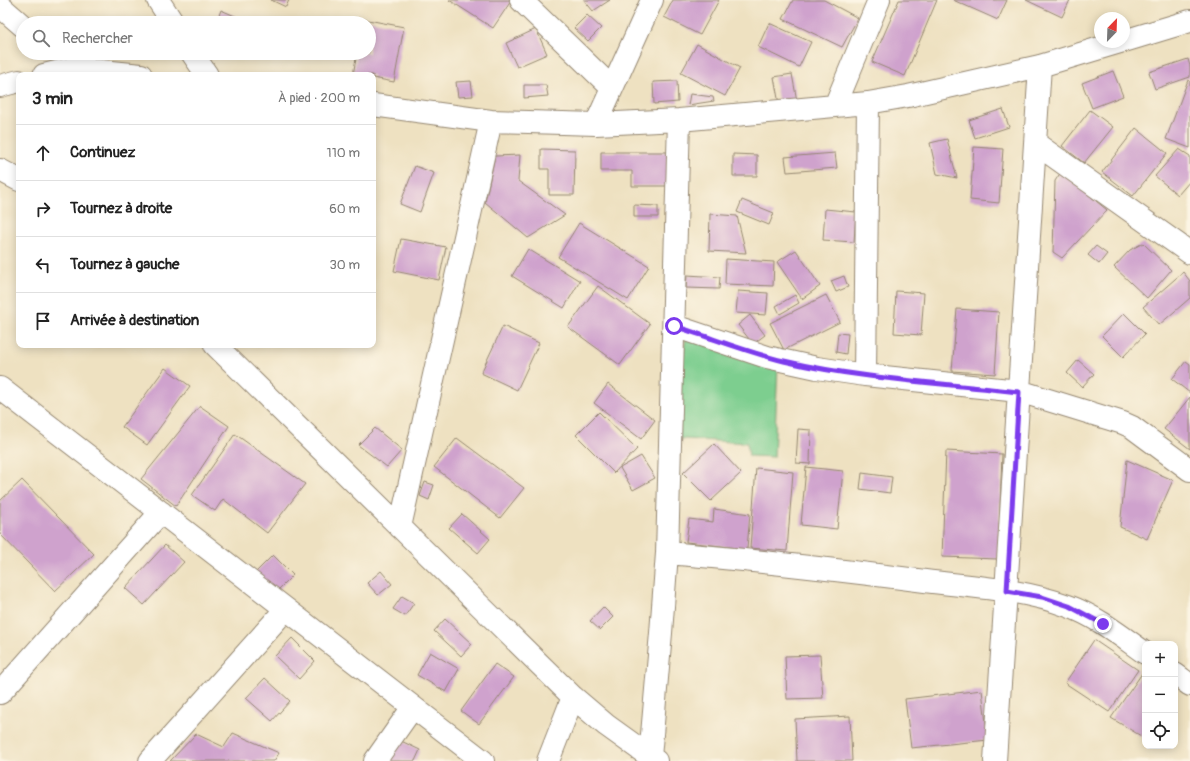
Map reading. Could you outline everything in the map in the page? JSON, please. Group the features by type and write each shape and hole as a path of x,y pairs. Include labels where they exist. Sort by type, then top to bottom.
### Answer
{"street":[{"path":"158,0 168,16"},
{"path":"521,0 612,88"},
{"path":"596,124 652,0"},
{"path":"835,106 879,0"},
{"path":"0,6 16,20"},
{"path":"1130,39 1190,21"},
{"path":"376,105 491,121 596,124 679,120 868,103 908,96 1040,66 1100,48"},
{"path":"63,60 73,68"},
{"path":"197,60 205,72"},
{"path":"998,759 1019,392 1040,66"},
{"path":"56,72 73,68 112,72"},
{"path":"0,86 16,82"},
{"path":"865,375 868,103"},
{"path":"653,759 667,553 679,120"},
{"path":"400,527 491,121"},
{"path":"1035,143 1190,253"},
{"path":"0,170 16,178"},
{"path":"674,326 767,357 817,368 865,375 1019,392 1132,427 1190,470"},
{"path":"218,348 573,697 606,725 653,759"},
{"path":"0,388 483,761"},
{"path":"0,693 160,512"},
{"path":"667,553 755,561 1007,591 1042,597 1069,606 1103,624 1142,651"},
{"path":"150,761 286,609"},
{"path":"1178,676 1190,685"},
{"path":"548,761 573,697"},
{"path":"375,761 413,707"}],"green space":[{"path":"687,331 778,364 774,457 749,456 747,443 670,438"}],"building":[{"path":"271,0 289,0 286,7"},
{"path":"449,0 509,0 511,1 493,28"},
{"path":"584,0 610,0 593,11"},
{"path":"673,0 719,0 700,35 664,17"},
{"path":"793,0 824,0 858,18 842,47 783,19"},
{"path":"899,0 937,0 905,76 872,62"},
{"path":"953,0 1007,0 998,20"},
{"path":"1026,0 1070,0 1062,17"},
{"path":"221,10 235,16 219,16"},
{"path":"587,15 601,28 588,41 574,28"},
{"path":"376,22 404,27 394,82 376,79 376,72 354,72 356,60 376,60"},
{"path":"769,23 811,42 799,67 758,47"},
{"path":"536,29 547,54 517,67 506,43"},
{"path":"697,44 740,68 725,96 681,73"},
{"path":"1188,59 1190,66 1190,77 1155,89 1149,72"},
{"path":"1113,71 1123,96 1092,108 1082,83"},
{"path":"792,74 797,101 779,104 774,77"},
{"path":"1188,80 1190,81 1190,148 1166,139"},
{"path":"471,81 473,96 458,97 456,82"},
{"path":"677,81 678,102 654,104 653,82"},
{"path":"524,85 546,85 548,96 524,98"},
{"path":"690,94 713,97 714,101 688,105"},
{"path":"1003,109 1009,127 975,138 969,120"},
{"path":"1090,110 1113,127 1084,163 1062,146"},
{"path":"1136,128 1167,153 1133,196 1102,172"},
{"path":"947,139 957,178 937,174 930,143"},
{"path":"974,147 1003,149 999,203 970,200"},
{"path":"541,149 575,150 574,195 549,195 549,169 541,169"},
{"path":"1179,149 1190,156 1190,181 1178,195 1155,176"},
{"path":"601,152 668,152 667,186 632,186 632,171 601,171"},
{"path":"835,153 837,168 787,172 785,157"},
{"path":"733,154 757,155 757,176 733,176"},
{"path":"520,155 518,181 565,215 528,238 485,202 495,156"},
{"path":"415,166 434,173 420,212 400,204"},
{"path":"1061,172 1107,210 1062,258 1053,252 1055,181"},
{"path":"742,200 774,213 769,225 737,212"},
{"path":"634,205 658,206 658,217 634,217"},
{"path":"825,209 856,212 854,242 823,240"},
{"path":"710,214 737,216 746,253 709,251"},
{"path":"579,223 649,266 628,300 558,257"},
{"path":"401,239 446,247 439,280 394,271"},
{"path":"1143,243 1171,270 1147,298 1114,267 1130,250"},
{"path":"1096,246 1107,254 1099,264 1088,255"},
{"path":"528,249 580,281 564,308 512,276"},
{"path":"796,250 820,286 802,299 777,262"},
{"path":"726,259 774,262 773,286 725,284"},
{"path":"1183,272 1190,281 1190,298 1159,325 1143,307"},
{"path":"687,275 720,277 719,289 686,288"},
{"path":"844,276 848,287 836,292 831,281"},
{"path":"598,286 650,324 620,365 568,327"},
{"path":"738,291 768,293 766,315 736,313"},
{"path":"896,291 924,293 921,335 894,333"},
{"path":"795,295 799,303 780,314 776,306"},
{"path":"826,295 840,322 784,350 770,323"},
{"path":"957,309 999,312 995,374 952,371"},
{"path":"1124,313 1145,334 1123,357 1102,336"},
{"path":"750,315 765,335 753,344 738,325"},
{"path":"503,326 539,343 517,390 481,373"},
{"path":"838,333 848,334 846,354 836,352"},
{"path":"1078,360 1094,374 1082,387 1067,373"},
{"path":"1186,361 1190,364 1190,393 1172,379"},
{"path":"165,368 190,386 147,445 122,427"},
{"path":"608,384 655,420 641,439 594,403"},
{"path":"1190,397 1190,449 1164,429"},
{"path":"200,406 229,426 176,506 141,479"},
{"path":"599,412 637,449 614,473 576,435"},
{"path":"375,428 402,450 387,467 358,445"},
{"path":"798,429 811,430 810,464 796,463"},
{"path":"235,434 305,484 267,533 223,499 215,511 192,495"},
{"path":"457,438 524,488 500,518 434,467"},
{"path":"714,444 741,473 711,501 683,473"},
{"path":"946,451 1002,454 998,559 942,557"},
{"path":"641,456 655,478 633,490 620,468"},
{"path":"1127,460 1173,480 1147,539 1120,527"},
{"path":"806,467 843,471 837,529 801,525"},
{"path":"756,468 793,472 787,551 750,548"},
{"path":"862,473 892,477 890,493 860,489"},
{"path":"22,480 94,554 55,591 0,534 0,501"},
{"path":"425,482 434,485 429,500 420,496"},
{"path":"714,509 750,514 747,549 686,542 689,519 713,522"},
{"path":"462,514 490,539 478,553 449,528"},
{"path":"165,545 184,562 144,605 125,588"},
{"path":"273,555 293,575 275,593 255,573"},
{"path":"381,571 392,584 378,595 367,583"},
{"path":"402,596 414,603 405,616 393,609"},
{"path":"603,607 613,617 600,630 590,621"},
{"path":"445,619 472,644 461,656 434,631"},
{"path":"292,638 315,661 299,679 275,656"},
{"path":"1094,640 1138,670 1109,712 1065,683"},
{"path":"430,652 459,669 446,692 417,675"},
{"path":"820,655 823,698 787,699 785,656"},
{"path":"495,664 514,677 479,724 461,711"},
{"path":"1142,673 1142,735 1141,736 1111,718"},
{"path":"265,678 290,701 272,721 246,698"},
{"path":"982,690 988,740 911,748 905,699"},
{"path":"850,716 852,761 797,761 795,719"},
{"path":"233,733 279,753 274,761 170,761 196,734 224,747"},
{"path":"397,739 420,750 415,761 387,761"}],"route":[{"path":"674,326 767,357 817,368 865,375 1019,392 1007,591 1042,597 1069,606 1103,624"}]}
